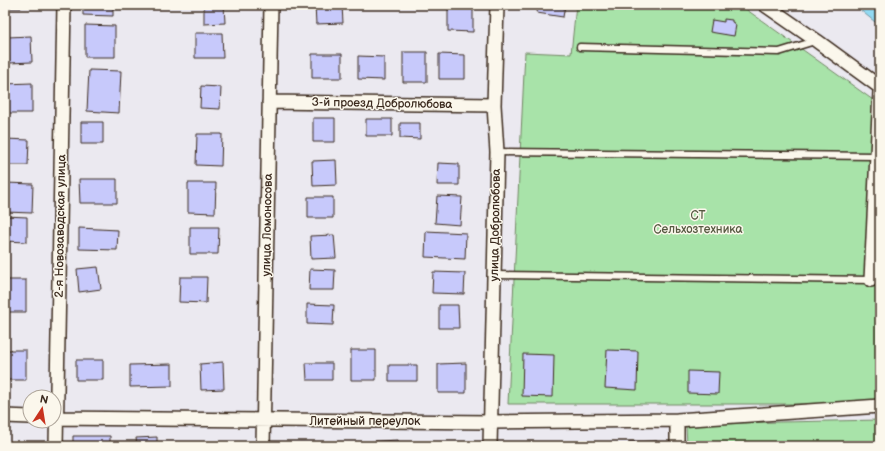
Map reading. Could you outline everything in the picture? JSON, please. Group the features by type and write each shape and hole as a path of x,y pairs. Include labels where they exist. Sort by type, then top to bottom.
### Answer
{"street":[{"name":"2-я Новозаводская улица","path":"56,389 64,5"},
{"name":"улица Ломоносова","path":"263,446 271,5"},
{"name":"улица Добролюбова","path":"490,446 497,152 494,105 497,5"},
{"path":"765,5 817,40 880,87"},
{"path":"871,280 880,92"},
{"name":"3-й проезд Добролюбова","path":"269,102 494,105"},
{"name":"Литейный переулок","path":"62,418 490,422 677,420 880,406"},
{"path":"5,416 22,417"},
{"path":"677,420 677,446"},
{"name":"2-я Новозаводская улица","path":"55,429 56,446"}],"lane":[{"path":"580,47 779,52 817,40"},
{"path":"497,152 878,156"},
{"path":"494,275 871,280"}],"green space":[{"name":"СТ Сельхозтехника","path":"576,5 740,5 880,105 880,404 508,404 525,52 571,54"},
{"path":"880,420 880,446 687,446 686,424"}],"water":[{"path":"854,5 876,5 880,9 880,26"}],"building":[{"path":"5,5 21,5 21,8 5,8"},
{"path":"83,5 113,5 113,16 83,15"},
{"path":"204,5 224,5 225,23 204,24"},
{"path":"315,5 342,5 343,23 316,24"},
{"path":"448,5 473,6 473,32 448,31"},
{"path":"538,5 565,5 563,17 537,13"},
{"path":"724,19 732,20 732,22 736,25 734,36 710,32 712,20 724,22"},
{"path":"85,25 115,26 115,57 85,57"},
{"path":"195,33 222,33 223,58 195,58"},
{"path":"31,36 32,62 9,63 8,37"},
{"path":"403,52 427,52 427,82 403,82"},
{"path":"312,54 342,54 342,78 312,78"},
{"path":"439,54 465,55 465,79 439,79"},
{"path":"358,56 384,57 384,80 358,79"},
{"path":"89,70 121,71 119,113 87,111"},
{"path":"32,83 32,113 5,113 5,84"},
{"path":"201,86 221,87 220,109 200,108"},
{"path":"313,118 335,118 335,142 313,142"},
{"path":"366,119 392,119 392,136 366,136"},
{"path":"81,122 103,122 103,144 81,144"},
{"path":"400,123 420,123 420,139 400,138"},
{"path":"197,134 222,134 221,166 196,165"},
{"path":"5,139 29,140 28,165 5,165"},
{"path":"336,160 337,185 313,186 312,161"},
{"path":"438,163 459,164 459,185 437,185"},
{"path":"79,179 117,179 117,203 80,203"},
{"path":"5,183 33,184 32,213 5,212"},
{"path":"188,183 216,183 215,213 188,212"},
{"path":"437,196 462,197 460,225 435,223"},
{"path":"308,197 333,197 333,218 308,218"},
{"path":"5,216 27,217 27,242 5,241"},
{"path":"190,227 219,227 218,254 190,254"},
{"path":"79,228 118,230 117,250 79,249"},
{"path":"426,231 466,233 465,259 425,257"},
{"path":"334,235 336,258 311,259 310,236"},
{"path":"98,267 101,289 79,292 77,269"},
{"path":"310,269 335,270 334,290 309,290"},
{"path":"433,272 465,273 464,294 432,293"},
{"path":"180,277 207,277 206,303 179,302"},
{"path":"5,280 26,280 26,312 5,312"},
{"path":"307,304 334,305 333,325 307,324"},
{"path":"439,305 458,305 459,328 439,328"},
{"path":"5,350 26,350 26,380 5,380"},
{"path":"351,350 376,350 376,380 351,380"},
{"path":"607,350 638,351 637,390 605,388"},
{"path":"523,354 554,355 553,397 522,396"},
{"path":"76,360 103,360 103,380 76,380"},
{"path":"223,362 224,389 201,390 200,364"},
{"path":"306,363 332,363 332,380 307,380"},
{"path":"466,363 466,393 438,393 438,364"},
{"path":"172,364 172,386 130,387 130,365"},
{"path":"389,365 417,365 417,381 389,381"},
{"path":"688,371 719,372 718,394 688,393"},
{"path":"73,436 110,436 110,446 73,446"},
{"path":"157,437 157,446 137,446 136,438"},
{"path":"398,440 399,446 363,446 362,442"},
{"path":"657,441 657,446 629,446 629,442"},
{"path":"189,443 221,444 221,446 189,446"},
{"path":"306,444 335,444 335,446 306,446"},
{"path":"461,444 461,446 425,446 425,445"}]}
